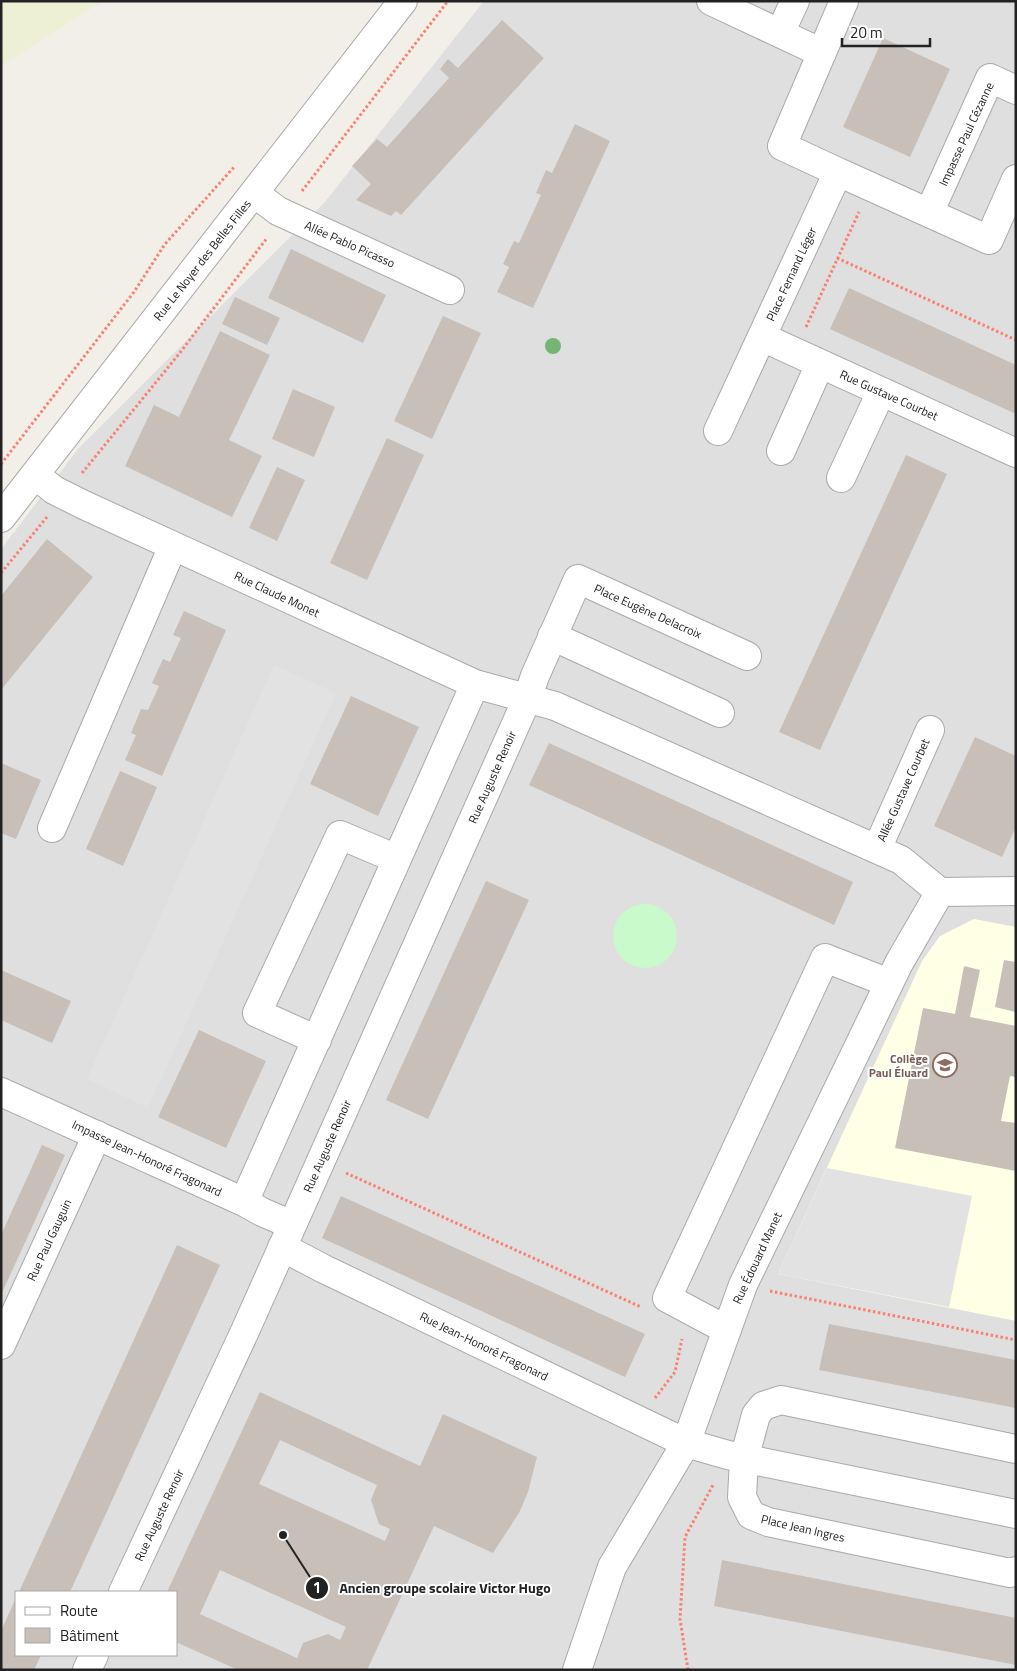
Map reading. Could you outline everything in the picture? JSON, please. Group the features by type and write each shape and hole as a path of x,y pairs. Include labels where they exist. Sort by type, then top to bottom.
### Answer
{"street":[{"name":"Rue Le Noyer des Belles Filles","path":"1,518 403,1"},
{"path":"711,1 822,52"},
{"path":"780,33 795,1"},
{"path":"844,1 782,146 989,240 1016,179"},
{"name":"Impasse Paul Cézanne","path":"929,213 990,78 1016,90"},
{"name":"Place Fernand Léger","path":"718,431 838,172"},
{"name":"Allée Pablo Picasso","path":"254,193 285,215 450,290"},
{"name":"Rue Gustave Courbet","path":"762,337 1016,453"},
{"path":"781,451 820,364"},
{"path":"841,478 881,392"},
{"name":"Rue Claude Monet","path":"35,475 64,496 475,684 555,706 901,860 940,892"},
{"path":"52,828 173,546"},
{"name":"Place Eugène Delacroix","path":"527,699 552,636 578,579 747,656"},
{"path":"552,636 720,713"},
{"path":"244,1202 475,684"},
{"name":"Rue Auguste Renoir","path":"123,1591 287,1236 527,699"},
{"name":"Allée Gustave Courbet","path":"877,850 930,730"},
{"path":"317,1040 258,1013 340,835 397,859"},
{"path":"940,892 1016,891"},
{"name":"Rue Édouard Manet","path":"577,1670 612,1567 686,1443 743,1285 899,963 940,892"},
{"path":"727,1330 667,1298 825,958 889,983"},
{"name":"Impasse Jean-Honoré Fragonard","path":"1,1092 244,1202 262,1212 287,1236"},
{"name":"Rue Paul Gauguin","path":"1,1345 98,1135"},
{"name":"Rue Jean-Honoré Fragonard","path":"287,1236 324,1269 686,1443 736,1457 1016,1514"},
{"name":"Place Jean Ingres","path":"1016,1449 781,1400 764,1406 756,1415 736,1457 742,1497 751,1515 768,1522 1010,1573 1016,1571"},
{"path":"87,1670 94,1656"}],"path":[{"path":"1,573 179,354 448,1"},
{"path":"1,464 134,292 165,244 241,160"},
{"path":"794,352 870,186"},
{"path":"837,258 1016,340"},
{"path":"320,1161 650,1311"},
{"path":"743,1285 1016,1340"},
{"path":"638,1420 675,1372 683,1336"},
{"path":"688,1670 680,1619 685,1538 736,1457"}],"shaded area":[{"path":"1,1 103,1 1,66"},
{"path":"484,1 1016,1 1016,1670 1,1670 1,549 78,449 324,203"},
{"path":"274,665 336,693 148,1108 87,1079"},
{"name":"Collège Paul Éluard","path":"974,919 1016,927 1016,1321 778,1274 922,961 940,936"},
{"path":"827,1168 972,1196 949,1307 778,1274"}],"green space":[{"path":"639,904 651,904 668,913 675,924 677,936 675,948 668,959 651,968 639,968 627,963 618,954 613,942 613,930 618,918 627,909"}],"building":[{"path":"502,20 544,58 401,215 396,211 391,216 356,200 371,184 352,166 377,139 387,147 449,78 440,69 448,59 458,68"},
{"path":"883,38 950,69 910,157 843,127"},
{"path":"575,124 610,141 533,308 497,292 509,267 503,264 514,241 519,243 541,195 536,193 546,170 552,173"},
{"path":"291,249 386,295 363,343 268,298"},
{"path":"849,288 1016,365 1016,414 830,329"},
{"path":"235,297 280,318 267,345 222,324"},
{"path":"443,316 481,333 432,439 394,421"},
{"path":"220,331 270,355 229,440 262,456 232,517 125,466 154,405 179,417"},
{"path":"293,389 335,407 314,457 272,439"},
{"path":"387,438 424,455 367,580 330,563"},
{"path":"906,455 947,474 820,750 779,732"},
{"path":"277,467 305,480 277,541 249,528"},
{"path":"47,539 93,577 1,690 1,596"},
{"path":"184,611 226,630 162,776 125,760 136,735 131,733 141,709 148,710 159,686 152,683 163,659 170,662 181,638 173,635"},
{"path":"351,696 419,727 378,816 310,784"},
{"path":"975,737 1016,756 1016,827 1002,857 934,826"},
{"path":"549,743 853,882 834,925 529,785"},
{"path":"1,763 41,780 16,839 1,833"},
{"path":"120,771 157,787 123,866 86,849"},
{"path":"486,881 529,900 428,1119 386,1100"},
{"path":"1004,960 1016,962 1016,1012 995,1007"},
{"path":"964,966 980,970 970,1017 1016,1026 1016,1077 1010,1076 1001,1121 1016,1123 1016,1171 895,1148 923,1008 955,1014"},
{"path":"1,970 71,1001 52,1043 1,1020"},
{"path":"199,1030 266,1061 226,1148 158,1117"},
{"path":"42,1145 65,1155 1,1295 1,1235"},
{"path":"341,1196 645,1334 625,1377 322,1238"},
{"path":"177,1245 220,1265 70,1591 19,1591"},
{"path":"829,1324 1016,1360 1016,1408 819,1370"},
{"path":"260,1392 420,1466 443,1414 537,1457 528,1492 519,1513 493,1553 434,1526 367,1670 238,1670 178,1643 178,1591 167,1591","holes":["280,1440 377,1485 371,1500 379,1524 390,1529 385,1541 259,1484","220,1570 346,1627 340,1640 328,1634 303,1643 297,1658 200,1614"]},
{"path":"722,1560 1016,1618 1016,1665 714,1606"},
{"path":"15,1600 15,1656 41,1656 34,1670 1,1670 1,1631"}],"place":[{"name":"Collège Paul Éluard","path":"945,1065"},
{"name":"Ancien groupe scolaire Victor Hugo","path":"283,1535"}]}
